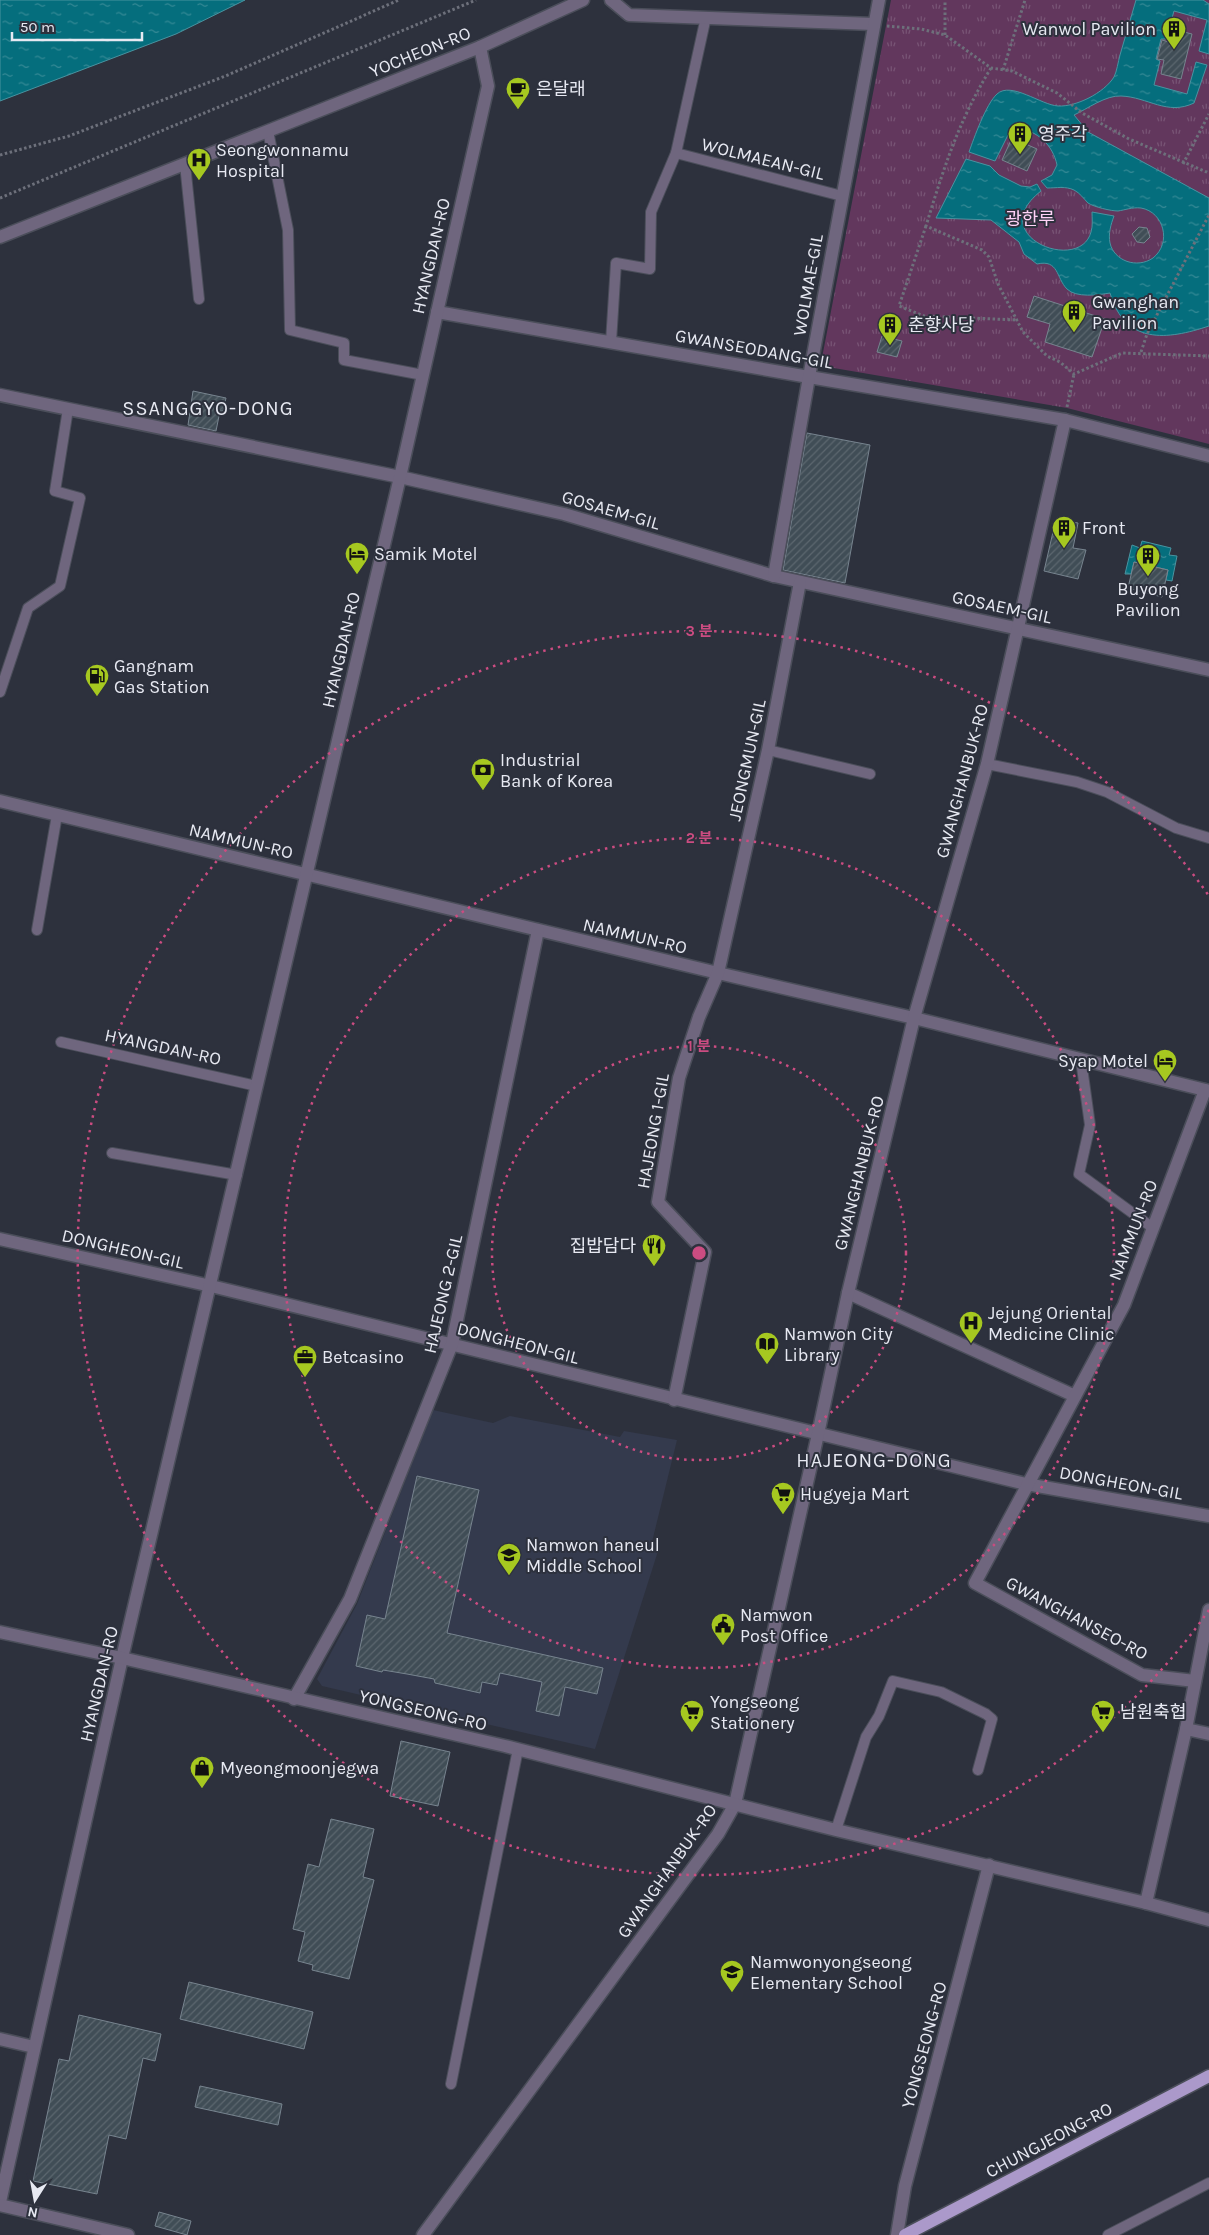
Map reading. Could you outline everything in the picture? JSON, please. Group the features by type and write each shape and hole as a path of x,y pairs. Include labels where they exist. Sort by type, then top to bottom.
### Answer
{"main road":[{"name":"CHUNGJEONG-RO","path":"905,2235 1209,2076"}],"street":[{"name":"YOCHEON-RO","path":"0,237 30,223 185,164 480,47 583,0"},
{"path":"611,0 629,16 874,24"},
{"name":"WOLMAE-GIL","path":"774,576 879,0"},
{"name":"HYANGDAN-RO","path":"0,2203 122,1658 400,477 488,86 480,47"},
{"name":"GWANSEODANG-GIL","path":"437,312 1065,420"},
{"name":"GOSAEM-GIL","path":"0,395 400,477 564,514 774,576 1209,670"},
{"path":"1065,420 1209,456"},
{"name":"GWANGHANBUK-RO","path":"423,2235 718,1834 735,1804 848,1293 914,1018 987,764 1065,420"},
{"name":"JEONGMUN-GIL","path":"718,974 768,750 800,582"},
{"name":"NAMMUN-RO","path":"0,801 718,974 914,1018 1207,1090 1124,1305 1026,1484"},
{"name":"HAJEONG 2-GIL","path":"294,1699 350,1599 452,1344 538,930"},
{"name":"HAJEONG 1-GIL","path":"674,1400 704,1252 658,1202 679,1078 699,1017 718,974"},
{"name":"DONGHEON-GIL","path":"0,1239 210,1286 1026,1484 1209,1516"},
{"path":"848,1293 1075,1396"},
{"name":"GWANGHANSEO-RO","path":"1026,1484 975,1583 1142,1675 1195,1681"},
{"path":"1146,1903 1186,1729 1209,1610"},
{"name":"YONGSEONG-RO","path":"0,1632 122,1658 518,1749 836,1830 1146,1903 1209,1920"},
{"path":"1186,1729 1209,1734"},
{"name":"YONGSEONG-RO","path":"897,2235 905,2186 989,1866"},
{"path":"0,2039 34,2047"},
{"path":"0,2203 128,2235"}],"lane":[{"name":"WOLMAEAN-GIL","path":"611,342 616,263 650,269 651,212 676,153 706,18"},
{"path":"268,131 288,230 290,330 344,343 344,360 423,375"},
{"name":"WOLMAEAN-GIL","path":"676,153 842,196"},
{"path":"185,164 198,299"},
{"path":"0,692 28,608 60,586 80,498 55,491 68,409"},
{"path":"768,750 870,774"},
{"path":"987,764 1077,782 1107,792 1176,828 1209,838"},
{"path":"37,930 57,815"},
{"name":"HYANGDAN-RO","path":"61,1042 258,1086"},
{"path":"1080,1060 1090,1125 1079,1174 1153,1228"},
{"path":"112,1153 236,1175"},
{"path":"836,1830 866,1737 879,1716 893,1681 941,1692 986,1714 992,1719 978,1770"},
{"path":"451,2084 518,1749"},
{"path":"1108,2235 1209,2183"}],"path":[{"path":"0,155 69,136 228,75 399,0"},
{"path":"0,198 476,0"},
{"path":"945,0 945,35"},
{"path":"1003,70 1025,0"},
{"path":"874,24 921,29 945,35 991,68 1012,71 1057,93 1082,113 1129,139 1183,164 1209,173"},
{"path":"991,68 968,107 949,151 899,306 924,316 1018,320"},
{"path":"1183,164 1209,114"},
{"path":"1141,352 1147,334 1209,215"},
{"path":"926,226 982,250 990,257 998,284 1024,332 1047,356 1060,362 1074,374"},
{"path":"1074,374 1122,353 1141,352 1171,356 1209,356"},
{"path":"1065,420 1074,374"}],"shaded area":[{"name":"Namwon haneul Middle School","path":"433,1410 493,1423 510,1416 620,1437 624,1431 677,1440 652,1542 659,1548 595,1749 322,1686 317,1679 357,1604"}],"green space":[{"name":"광한루","path":"891,0 1209,0 1209,444 1067,408 828,367 822,358"}],"water":[{"path":"0,0 245,0 176,34 0,101"},
{"path":"1136,0 1203,0 1209,4 1209,54 1199,51 1207,20 1174,11 1166,39 1161,39 1156,59 1160,61 1154,85 1187,94 1196,62 1207,65 1194,103 1175,108 1131,97 1115,96 1074,115 1088,132 1209,198 1209,326 1178,334 1149,334 1137,330 1126,322 1117,310 1110,293 1087,295 1071,292 1063,285 1053,267 1044,263 1037,264 1024,254 1019,242 991,220 936,218 966,159 990,166 999,175 1021,186 1030,187 1037,184 1041,191 1026,207 1023,222 1028,235 1040,244 1055,249 1070,250 1083,244 1091,232 1092,212 1114,216 1109,240 1112,249 1121,259 1140,263 1153,258 1159,252 1164,237 1163,229 1155,215 1149,211 1141,208 1118,211 1107,210 1088,203 1074,190 1047,188 1041,181 1052,175 1057,165 1048,145 1037,135 1024,129 1016,128 1008,135 995,161 969,152 989,105 997,94 1003,91 1010,90 1051,105 1065,106 1089,98 1104,88 1115,75"},
{"path":"1142,541 1171,548 1169,555 1177,556 1172,581 1166,580 1168,570 1134,562 1131,574 1125,574 1132,545 1140,548"}],"building":[{"name":"Wanwol Pavilion","path":"1172,29 1192,34 1181,79 1161,74 1164,60 1157,59 1162,40 1169,42"},
{"name":"영주각","path":"1012,138 1037,149 1027,171 1002,160"},
{"path":"1139,227 1147,228 1150,237 1144,243 1137,242 1132,234"},
{"name":"Gwanghan Pavilion","path":"1034,296 1105,319 1092,357 1045,342 1050,324 1027,317"},
{"name":"춘향사당","path":"882,336 902,341 897,357 877,352"},
{"path":"193,391 226,398 223,411 220,411 216,431 188,425"},
{"path":"807,433 870,445 845,583 783,570"},
{"name":"Front","path":"1056,519 1078,523 1073,548 1086,550 1078,579 1044,571"},
{"name":"Buyong Pavilion","path":"1134,562 1168,570 1162,597 1128,588"},
{"path":"417,1476 479,1490 447,1633 603,1668 597,1694 565,1687 559,1716 536,1711 542,1682 500,1673 497,1685 482,1682 480,1693 435,1683 434,1679 383,1670 382,1672 356,1666 367,1615 385,1619"},
{"path":"401,1741 450,1752 438,1806 390,1796"},
{"path":"331,1819 374,1829 363,1877 374,1880 349,1979 312,1970 313,1965 298,1961 305,1932 293,1929 308,1864 319,1867"},
{"path":"189,1982 313,2012 304,2049 180,2019"},
{"path":"79,2015 161,2034 155,2061 143,2058 126,2139 109,2135 97,2194 33,2181 59,2059 69,2061"},
{"path":"200,2086 282,2104 278,2125 195,2107"},
{"path":"159,2212 191,2221 187,2235 155,2226"}],"place":[{"name":"Wanwol Pavilion","path":"1174,50"},
{"name":"은달래","path":"518,110"},
{"name":"영주각","path":"1020,155"},
{"name":"Seongwonnamu Hospital","path":"199,181"},
{"name":"Gwanghan Pavilion","path":"1074,333"},
{"name":"춘향사당","path":"890,346"},
{"name":"Front","path":"1064,549"},
{"name":"Samik Motel","path":"357,575"},
{"name":"Buyong Pavilion","path":"1148,577"},
{"name":"Gangnam Gas Station","path":"97,697"},
{"name":"Industrial Bank of Korea","path":"483,791"},
{"name":"Syap Motel","path":"1165,1082"},
{"name":"집밥담다","path":"654,1267"},
{"name":"Jejung Oriental Medicine Clinic","path":"971,1344"},
{"name":"Namwon City Library","path":"767,1365"},
{"name":"Betcasino","path":"305,1378"},
{"name":"Hugyeja Mart","path":"783,1515"},
{"name":"Namwon haneul Middle School","path":"509,1576"},
{"name":"Namwon Post Office","path":"723,1646"},
{"name":"Yongseong Stationery","path":"692,1733"},
{"name":"남원축협","path":"1103,1733"},
{"name":"Myeongmoonjegwa","path":"202,1789"},
{"name":"Namwonyongseong Elementary School","path":"732,1993"}],"district":[{"name":"SSANGGYO-DONG","path":"208,408"},
{"name":"HAJEONG-DONG","path":"874,1460"}]}
